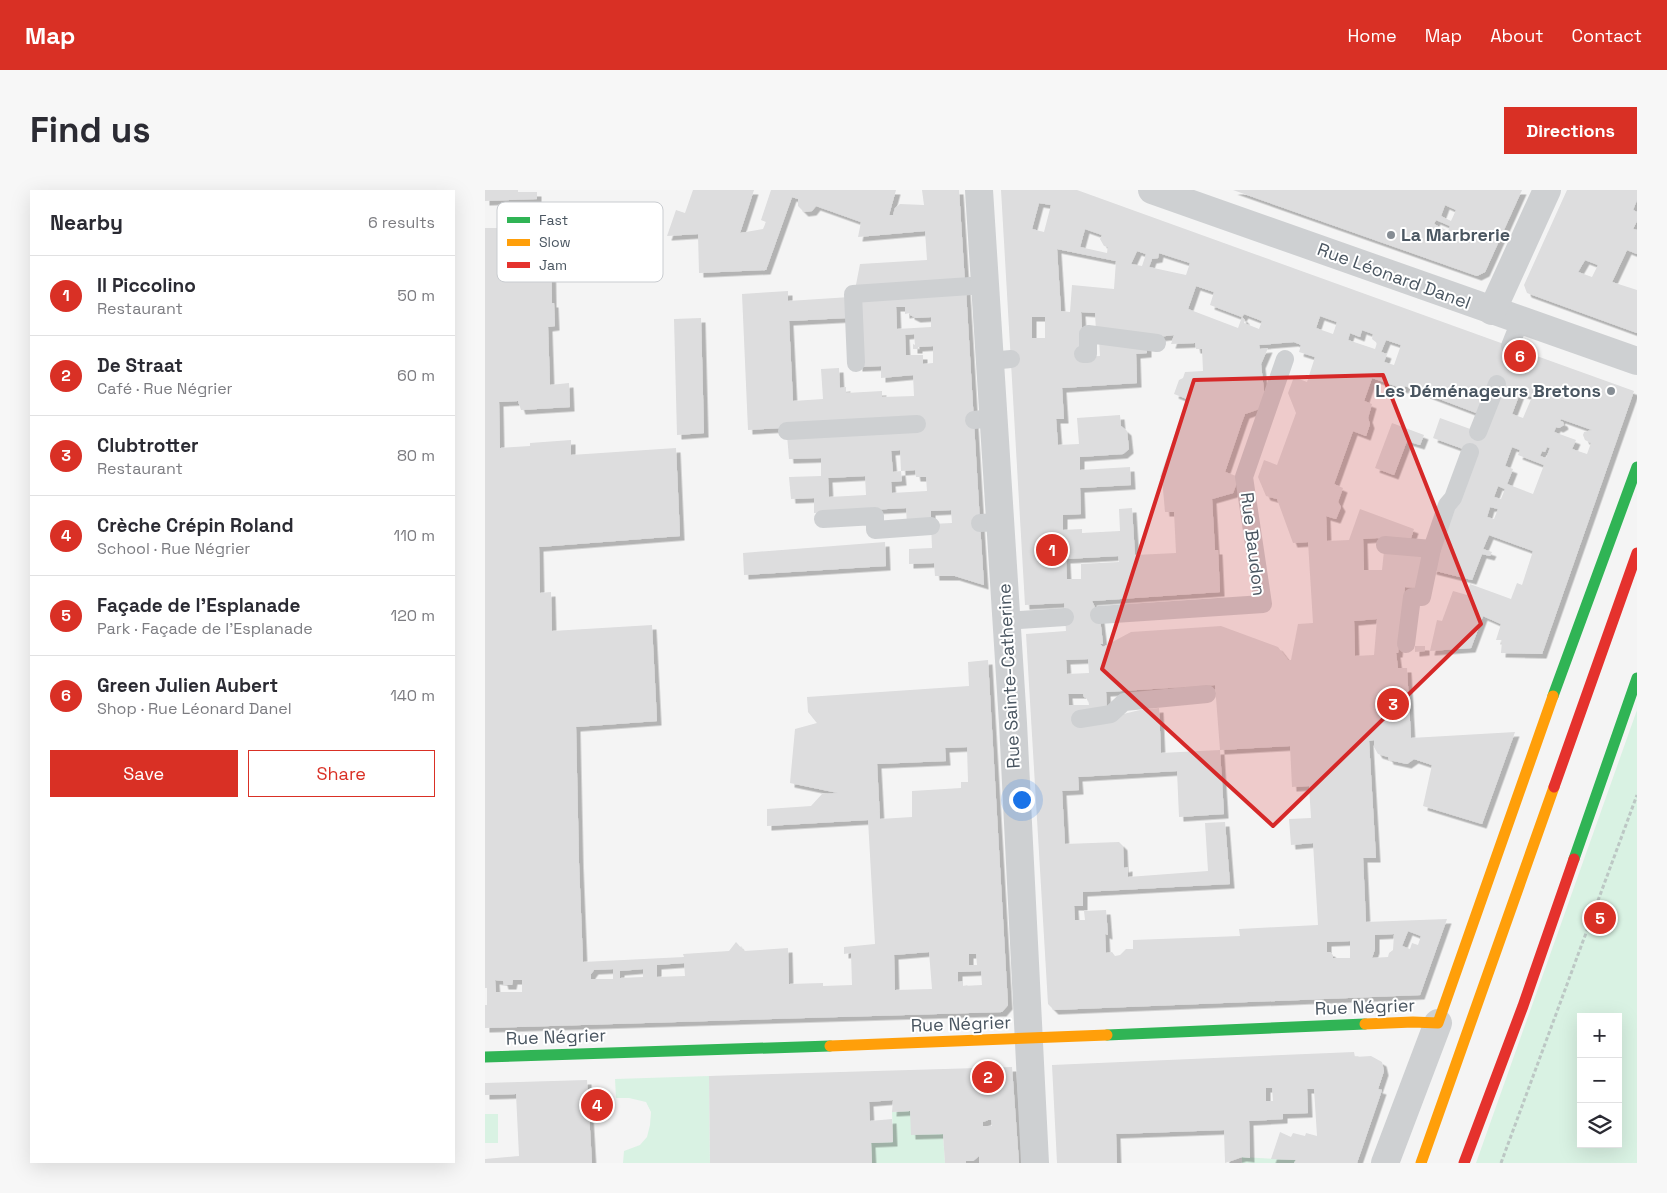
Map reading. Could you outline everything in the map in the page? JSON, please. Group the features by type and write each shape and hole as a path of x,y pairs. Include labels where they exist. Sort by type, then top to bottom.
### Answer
{"street":[{"name":"Rue Sainte-Catherine","path":"979,190 985,285 1000,360 984,419 990,522 1022,723 1029,1039 1035,1163"},
{"name":"Rue Léonard Danel","path":"1151,190 1637,362"},
{"path":"1492,311 1547,190"},
{"path":"1385,1163 1637,466"},
{"path":"1421,1163 1637,553"},
{"path":"1465,1163 1523,1006 1637,678"},
{"name":"Rue Négrier","path":"485,1057 1029,1039 1437,1022"}],"lane":[{"path":"856,363 853,294 985,285"},
{"path":"1510,346 1520,321"},
{"path":"1083,354 1088,354 1088,334 1157,343"},
{"name":"Rue Baudon","path":"1099,615 1263,604 1244,478 1285,359"},
{"path":"1478,432 1497,384"},
{"path":"787,431 917,424"},
{"path":"1406,644 1412,597 1422,597 1432,549 1447,505 1453,498 1470,452"},
{"path":"823,519 875,516 875,530 931,526"},
{"path":"1385,544 1432,549"},
{"path":"1006,621 1065,617"},
{"path":"1081,719 1111,714 1124,702 1207,694"}],"path":[{"path":"1501,1163 1637,795"}],"highlighted area":[{"path":"1383,375 1481,624 1273,826 1102,669 1194,380"}],"green space":[{"path":"1637,710 1637,1163 1476,1163"},
{"path":"709,1076 710,1163 623,1163 624,1151 640,1145 647,1137 651,1112 646,1102 629,1098 616,1098 615,1079"},
{"path":"910,1111 943,1134 945,1163 872,1163 871,1143 893,1142 892,1112"},
{"path":"485,1114 498,1114 498,1143 485,1143"},
{"path":"1242,1157 1296,1160 1294,1163 1242,1163"}],"building":[{"path":"485,190 537,192 537,199 485,201"},
{"path":"693,190 754,190 740,233 763,229 766,222 761,220 771,190 896,190 889,215 893,215 895,208 900,204 924,205 922,190 959,190 965,283 855,290 860,264 927,260 925,231 858,237 861,222 816,206 812,211 804,212 798,206 798,199 792,197 766,270 699,273 698,234 667,236 676,210 685,213"},
{"path":"1001,190 1077,190 1634,391 1542,654 1501,653 1502,640 1496,640 1501,624 1483,616 1471,648 1430,651 1437,620 1442,621 1453,591 1467,595 1470,584 1511,599 1517,583 1522,585 1533,551 1489,535 1483,549 1492,552 1490,556 1482,554 1472,580 1432,570 1435,552 1477,454 1433,438 1440,418 1473,430 1479,414 1405,386 1404,389 1372,378 1364,401 1372,404 1368,418 1370,424 1366,436 1353,431 1334,484 1343,488 1338,502 1341,507 1336,519 1326,516 1327,541 1349,540 1360,509 1414,529 1410,541 1377,538 1363,539 1364,570 1382,570 1384,551 1427,552 1419,588 1405,587 1398,653 1396,653 1398,668 1407,668 1411,738 1515,732 1482,824 1423,806 1432,765 1414,759 1407,764 1389,760 1388,757 1378,754 1374,747 1374,740 1369,741 1376,858 1363,858 1366,922 1447,919 1420,995 1054,1010 1048,1004 1026,634 1066,631 1064,603 1025,605","holes":["1039,203 1051,205 1044,232 1032,229","1085,229 1102,235 1100,239 1104,246 1108,247 1107,253 1080,247","1057,249 1116,261 1114,289 1072,285 1070,312 1061,311","1137,251 1146,254 1142,266 1131,264","1159,253 1190,263 1186,275 1149,267 1152,259 1158,258","1196,286 1214,292 1210,305 1242,317 1238,328 1188,309","1081,312 1095,313 1096,332 1158,337 1174,335 1171,344 1195,343 1196,349 1202,349 1203,371 1185,372 1183,378 1179,380 1174,394 1187,399 1160,477 1162,478 1165,512 1174,512 1176,553 1135,555 1132,508 1119,509 1120,531 1082,533 1082,529 1063,530 1063,515 1081,514 1080,488 1131,485 1130,467 1080,470 1080,457 1123,454 1129,449 1127,431 1121,426 1120,415 1077,418 1079,444 1058,445 1056,419 1064,419 1062,388 1137,383 1136,354 1147,353 1147,344 1099,339 1100,356 1084,357","1244,314 1262,321 1259,329 1244,323 1245,320 1242,317","1320,316 1337,322 1333,334 1316,328","1032,317 1045,317 1045,338 1032,338","1362,330 1373,334 1372,339 1377,343 1375,349 1348,340 1350,333 1360,337","1386,340 1401,345 1394,365 1384,362 1387,354 1381,352","1294,342 1301,345 1299,352 1315,357 1307,382 1294,377 1288,393 1296,413 1277,465 1264,460 1258,477 1266,496 1277,499 1293,543 1308,542 1313,623 1298,624 1291,660 1288,660 1278,647 1221,626 1131,632 1103,647 1100,644 1103,644 1100,618 1092,601 1220,592 1218,550 1215,550 1212,499 1233,493 1239,477 1225,472 1245,414 1262,408 1268,392 1264,391 1261,364 1268,348 1260,349 1259,345","1520,393 1532,397 1523,418 1512,414","1561,419 1592,430 1584,432 1583,435 1585,440 1591,443 1587,454 1572,449 1576,440 1554,432 1556,427 1559,428 1564,425 1560,421","1512,447 1520,450 1518,455 1544,465 1533,494 1507,484 1513,469 1505,466","1547,447 1550,448 1546,458 1540,456","1498,486 1505,489 1501,499 1494,497","1490,507 1498,509 1494,519 1487,517","1118,556 1119,562 1081,564 1081,579 1067,579 1066,559","1377,619 1374,655 1355,656 1354,621","1088,659 1089,673 1067,674 1066,660","1215,685 1220,750 1161,753 1159,708 1140,710 1094,721 1107,710 1106,692","1068,694 1083,694 1088,699 1089,705 1069,705","1290,746 1292,787 1309,786 1311,818 1289,819 1291,845 1313,843 1318,925 1239,929 1240,936 1133,940 1133,949 1126,949 1120,955 1115,956 1112,952 1106,953 1105,934 1108,935 1106,910 1084,911 1085,920 1075,920 1074,906 1083,906 1083,892 1230,884 1225,822 1205,823 1208,871 1128,877 1128,867 1124,868 1123,846 1119,842 1065,844 1062,791 1079,790 1078,777 1177,771 1179,817 1224,814 1220,750","1408,931 1421,936 1418,945 1412,943 1410,949 1402,946","1394,934 1393,950 1389,953 1388,957 1372,958 1375,949 1375,935","1350,941 1350,958 1333,958 1333,955 1327,952 1327,942"]},
{"path":"1233,190 1522,190 1485,272 1477,276","holes":["1445,205 1456,210 1451,221 1441,216","1436,220 1450,226 1448,231 1434,224"]},
{"path":"1567,190 1637,190 1637,200 1633,210 1637,212 1637,221 1633,229 1637,230 1637,254 1627,250 1612,282 1637,290 1637,333 1527,293 1524,285","holes":["1585,260 1598,265 1592,277 1578,272"]},
{"path":"485,228 497,228 497,282 552,282 555,326 548,327 550,385 569,383 570,407 521,410 518,401 499,402 500,448 530,446 530,443 571,440 571,455 676,448 680,536 539,547 540,593 551,592 552,631 652,625 657,721 576,727 583,962 684,957 683,954 729,951 736,942 744,951 788,948 789,984 823,983 823,986 852,985 851,953 844,954 844,947 875,944 868,820 767,826 767,809 811,806 822,794 838,793 790,783 795,729 817,723 808,712 807,697 969,686 968,662 988,660 1008,1005 1002,1012 485,1028 487,988 485,988","holes":["967,747 968,782 961,782 961,788 912,791 912,817 880,819 877,764 946,761 945,748","929,952 932,989 895,990 894,955","969,954 976,954 977,965 969,965","684,963 685,976 657,977 657,965","613,969 613,979 591,979 591,974 594,970","643,969 643,977 620,978 620,971","981,971 982,985 963,986 963,981 958,982 958,972","495,980 503,981 504,985 512,985 513,980 522,980 522,992 496,992"]},
{"path":"966,290 984,585 955,576 935,576 934,563 909,564 909,549 932,548 931,524 907,525 906,508 814,513 814,498 791,499 789,477 821,476 821,458 789,459 787,435 917,420 748,430 742,294 788,291 788,301 850,297 847,318 789,321 793,401 823,399 821,369 839,368 840,388 846,387 846,393 882,391 882,397 914,396 913,375 881,378 881,366 858,367 856,296","holes":["896,307 905,307 905,314 910,313 910,315 916,318 931,317 931,327 897,329","914,334 915,345 913,344 913,349 933,346 933,363 923,364 923,355 906,355 905,335","900,450 901,471 893,472 891,451","915,470 916,477 926,477 927,491 892,493 891,482 902,481 901,471","865,476 866,495 829,497 828,478","951,510 952,523 931,524 931,511"]},
{"path":"701,318 704,433 677,435 674,319"},
{"path":"1392,423 1424,435 1420,445 1407,441 1394,475 1375,468"},
{"path":"885,542 886,566 744,575 743,553"},
{"path":"1415,646 1425,646 1425,651 1415,652"},
{"path":"1354,1052 1355,1057 1371,1056 1382,1062 1384,1071 1378,1089 1382,1090 1357,1163 1294,1163 1296,1160 1271,1159 1280,1132 1291,1137 1293,1133 1305,1136 1306,1133 1317,1136 1314,1089 1307,1089 1308,1113 1283,1114 1283,1119 1249,1121 1250,1158 1242,1157 1225,1163 1224,1130 1116,1134 1117,1163 1057,1163 1052,1065","holes":["1266,1088 1272,1088 1273,1101 1266,1101"]},
{"path":"1012,1067 1019,1163 979,1163 979,1156 973,1161 966,1161 966,1163 945,1163 943,1134 911,1135 910,1111 892,1112 893,1100 869,1102 870,1121 892,1119 893,1142 871,1143 872,1163 710,1163 709,1076","holes":["991,1120 992,1126 983,1126 983,1122"]},
{"path":"587,1080 592,1163 485,1163 485,1159 519,1156 516,1094 485,1095 485,1083"}],"traffic: fast":[{"path":"1553,696 1637,467"},
{"path":"1574,859 1637,678"},
{"path":"1107,1035 1365,1024"},
{"path":"485,1057 830,1046"}],"traffic: slow":[{"path":"1365,1024 1438,1023 1553,696"},
{"path":"1421,1163 1554,787"},
{"path":"830,1046 1107,1035"}],"traffic: jam":[{"path":"1554,787 1637,553"},
{"path":"1464,1163 1523,1006 1574,859"}],"place":[{"name":"La Marbrerie","path":"1391,235"},
{"name":"Green Julien Aubert","path":"1520,356"},
{"name":"Les Déménageurs Bretons","path":"1611,391"},
{"name":"Il Piccolino","path":"1052,550"},
{"name":"Clubtrotter","path":"1393,704"},
{"name":"Façade de l'Esplanade","path":"1600,918"},
{"name":"De Straat","path":"988,1077"},
{"name":"Crèche Crépin Roland","path":"597,1105"}]}
